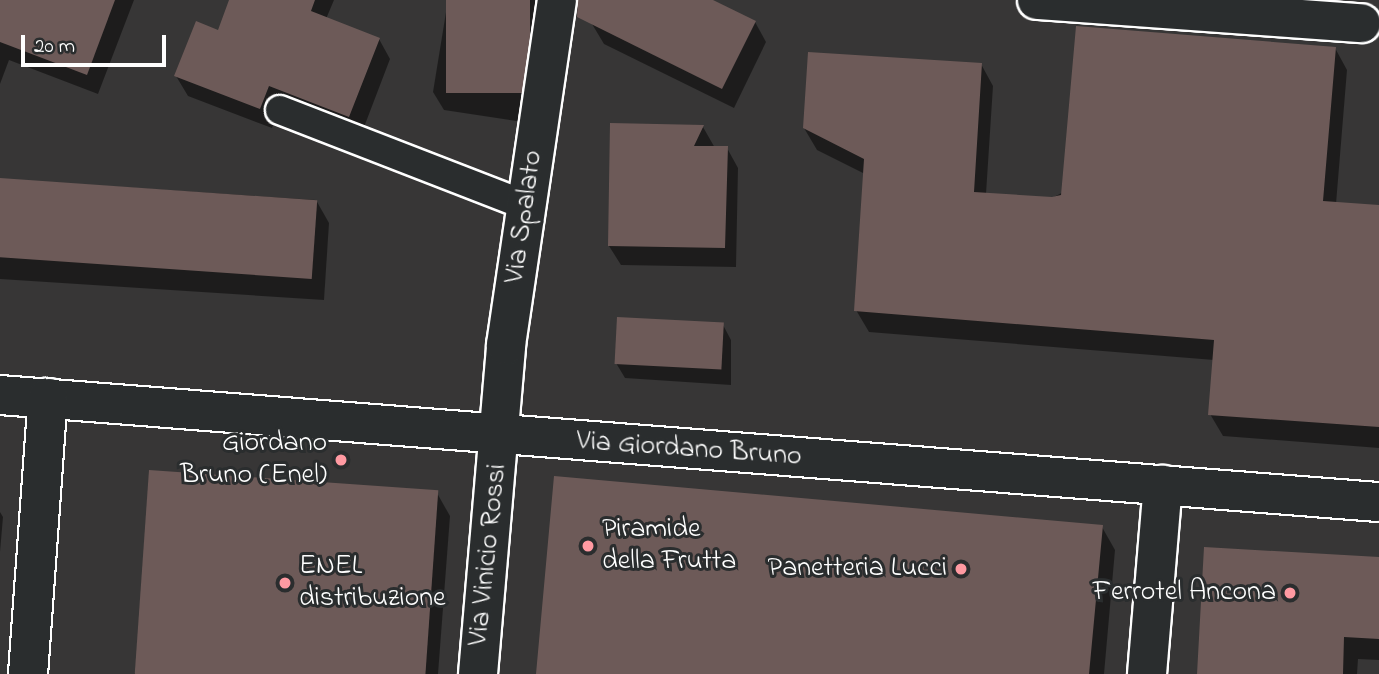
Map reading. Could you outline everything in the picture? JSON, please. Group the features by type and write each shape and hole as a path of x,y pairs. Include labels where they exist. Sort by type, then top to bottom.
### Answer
{"street":[{"name":"Via Spalato","path":"501,436 506,345 556,0"},
{"path":"1037,0 1362,22"},
{"name":"Via Giordano Bruno","path":"0,395 501,436 1379,502"},
{"path":"27,674 48,398"},
{"name":"Via Vinicio Rossi","path":"478,674 501,436"},
{"path":"1147,674 1163,485"}],"lane":[{"path":"280,110 527,206"}],"building":[{"path":"0,0 115,0 87,75 0,42"},
{"path":"229,0 315,0 311,11 380,38 349,117 269,86 260,109 174,76 196,21 218,30"},
{"path":"446,0 530,0 530,93 446,93"},
{"path":"578,0 713,0 756,21 722,89 577,17"},
{"path":"1076,26 1336,47 1323,201 1379,205 1379,427 1208,415 1214,340 854,311 864,159 803,128 808,52 982,63 974,192 1052,197 1061,195"},
{"path":"610,123 704,125 694,146 728,146 725,248 608,246"},
{"path":"0,178 317,200 312,279 0,257"},
{"path":"617,317 724,323 721,370 615,364"},
{"name":"ENEL distribuzione","path":"149,470 438,490 425,674 135,674"},
{"path":"554,476 1103,525 1089,674 536,674"},
{"name":"Ferrotel Ancona","path":"1204,547 1379,557 1379,639 1344,637 1343,674 1197,674"}],"place":[{"name":"Giordano Bruno (Enel)","path":"341,460"},
{"name":"Piramide della Frutta","path":"588,546"},
{"name":"Panetteria Lucci","path":"961,569"},
{"name":"ENEL distribuzione","path":"285,583"},
{"name":"Ferrotel Ancona","path":"1290,593"}]}
